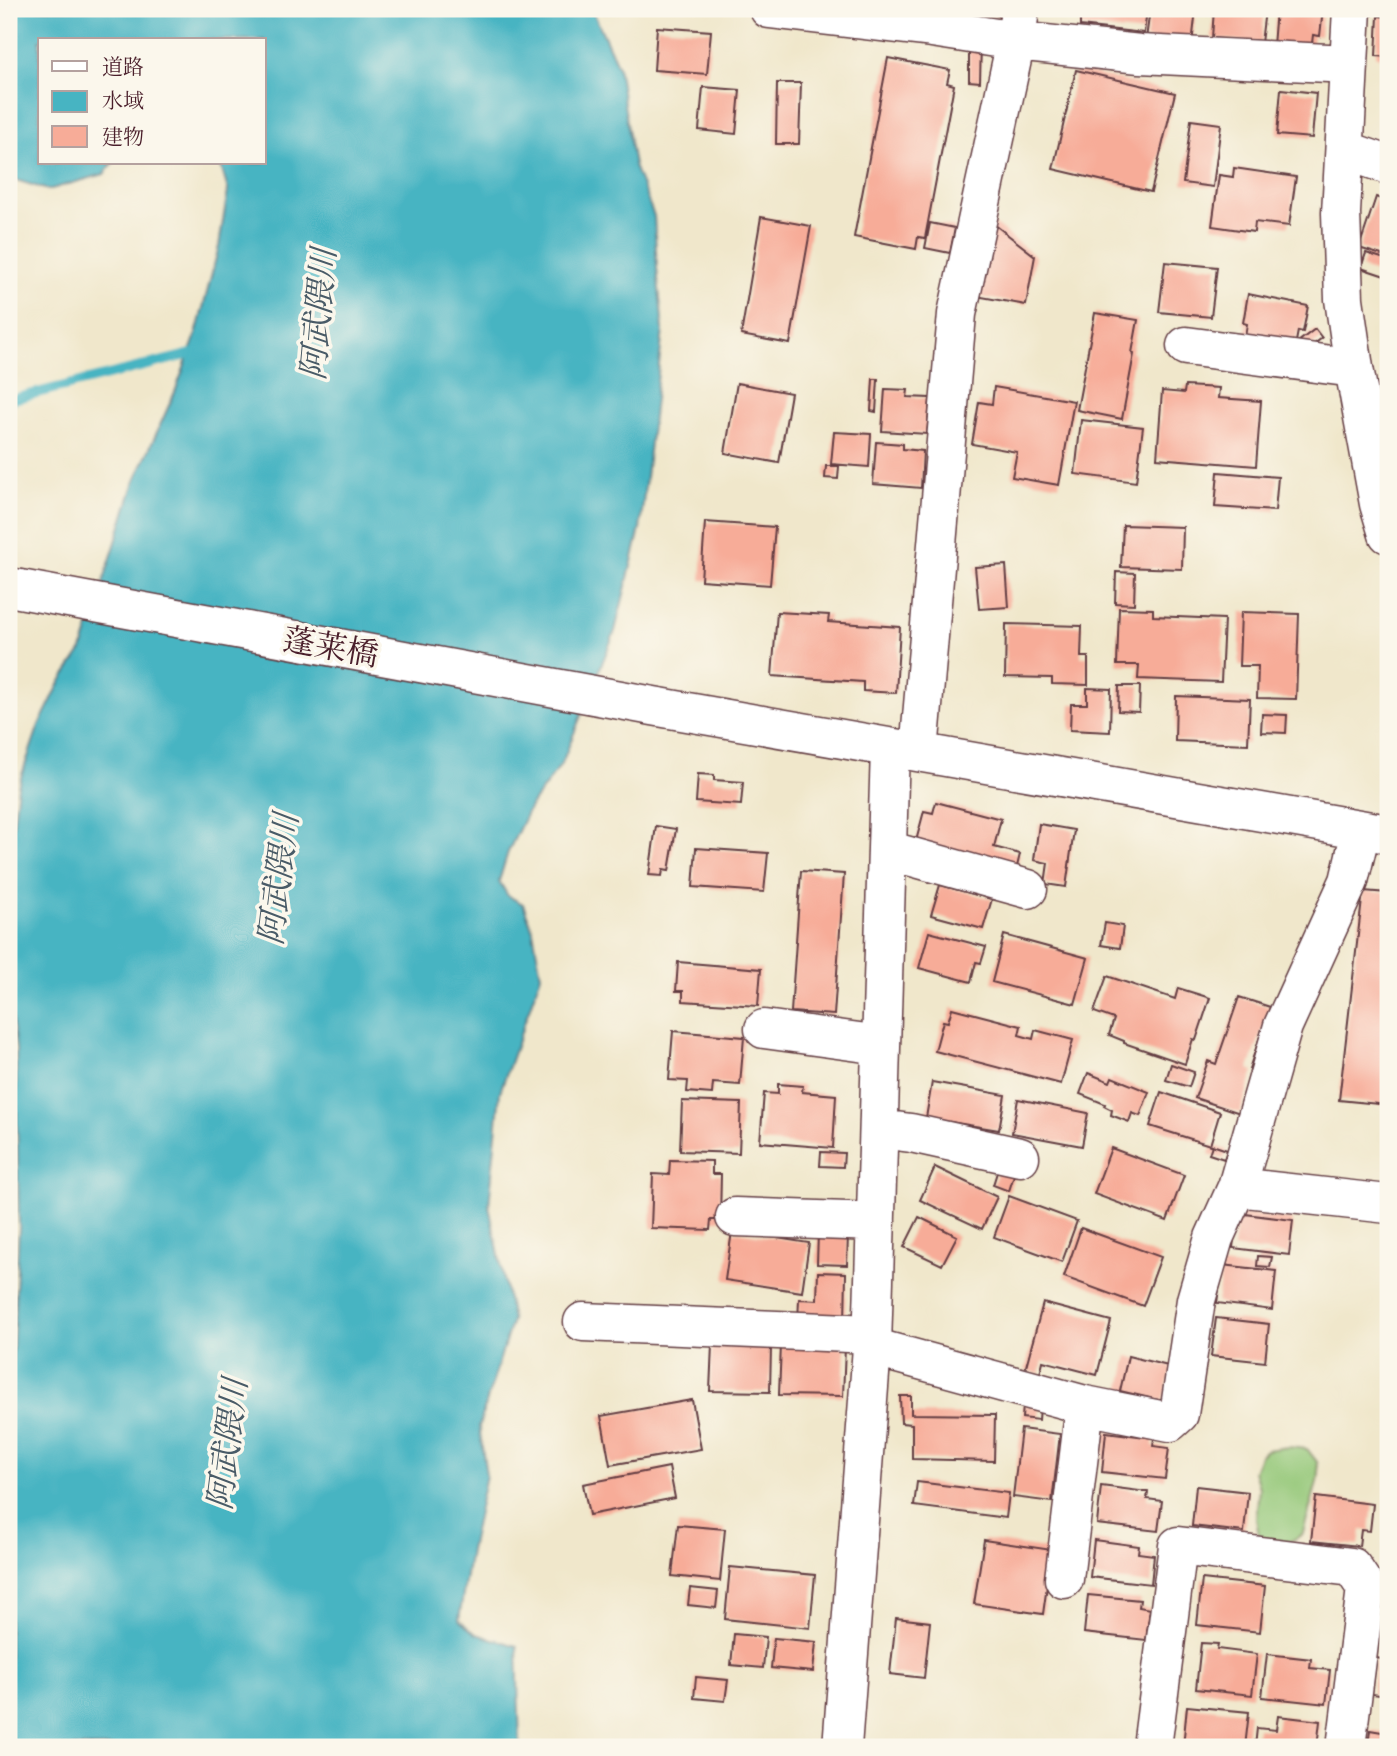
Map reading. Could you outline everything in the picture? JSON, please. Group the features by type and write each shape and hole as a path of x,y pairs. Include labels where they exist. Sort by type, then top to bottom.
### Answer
{"street":[{"path":"769,9 932,28 1018,25 1140,54 1349,64"},
{"path":"1352,9 1340,213 1344,299 1353,368 1379,504 1388,534"},
{"path":"842,1747 872,1340 887,850 904,750 957,314 1018,25"},
{"path":"1345,150 1388,165"},
{"path":"1186,346 1353,368"},
{"name":"蓬莱橋","path":"9,587 653,706 1375,832"},
{"path":"583,1322 872,1340 1085,1405 1170,1422 1180,1414 1196,1300 1214,1238 1237,1187 1283,1026 1349,881 1375,832"},
{"path":"887,850 1028,889"},
{"path":"764,1029 881,1045"},
{"path":"880,1129 911,1133 1020,1157"},
{"path":"1237,1187 1388,1204"},
{"path":"735,1217 876,1222"},
{"path":"1064,1579 1085,1405"},
{"path":"1152,1747 1178,1546 1352,1567 1366,1588 1346,1747"}],"green space":[{"path":"1288,1447 1307,1449 1317,1462 1319,1475 1303,1533 1287,1542 1276,1542 1259,1536 1256,1519 1259,1488 1254,1471 1260,1456 1266,1450"}],"water":[{"name":"阿武隈川","path":"9,9 592,9 618,67 634,166 654,216 663,330 640,529 615,631 562,763 529,808 508,852 499,881 508,896 523,904 533,931 541,975 500,1092 489,1206 512,1320 479,1426 486,1475 459,1620 476,1634 517,1646 520,1747 9,1747 9,1397 19,1228 16,1049 9,993 9,862 18,786 39,725 61,681 82,650 135,481 175,392 196,335 219,246 228,190 220,164 266,164 266,38 38,38 38,164 112,164 104,174 48,190 16,180 9,157"}],"building":[{"path":"958,9 1002,9 1002,16"},
{"path":"1060,9 1147,9 1144,33 1080,26 1080,18 1059,15"},
{"path":"1150,9 1196,9 1192,44 1146,39"},
{"path":"1214,9 1265,10 1261,43 1212,38"},
{"path":"1276,9 1323,9 1320,36 1313,35 1311,52 1273,46"},
{"path":"1378,16 1388,17 1388,57 1376,56"},
{"path":"657,27 711,31 707,74 654,70"},
{"path":"969,43 981,43 980,82 969,81"},
{"path":"888,58 950,70 947,83 954,85 925,238 918,237 916,249 854,237"},
{"path":"1076,70 1175,93 1151,192 1053,169"},
{"path":"777,83 801,83 799,144 776,144"},
{"path":"703,87 740,90 736,134 699,130"},
{"path":"1281,89 1316,93 1312,138 1277,135"},
{"path":"1191,120 1221,124 1213,187 1183,183"},
{"path":"1234,168 1296,177 1289,226 1255,222 1254,232 1212,226 1219,175 1233,177"},
{"path":"1376,197 1388,202 1388,257 1359,248"},
{"path":"761,217 811,226 790,344 741,335"},
{"path":"990,221 1035,256 1026,305 976,296"},
{"path":"930,223 955,228 950,253 925,248"},
{"path":"1366,253 1388,260 1388,277 1361,268"},
{"path":"1165,262 1217,267 1211,317 1159,312"},
{"path":"1248,294 1308,306 1303,332 1298,331 1295,347 1245,337 1247,324 1243,323"},
{"path":"1095,313 1138,320 1122,419 1077,410"},
{"path":"1315,329 1322,338 1305,351 1298,342"},
{"path":"873,379 878,379 876,412 871,411"},
{"path":"737,383 791,393 779,463 725,453"},
{"path":"1388,385 1388,417 1387,417 1380,387"},
{"path":"1185,386 1219,388 1218,398 1261,401 1256,466 1157,458 1162,391 1184,393"},
{"path":"994,387 1074,401 1059,485 1012,477 1017,452 972,444 979,402 992,404"},
{"path":"885,389 908,390 907,397 930,398 927,434 882,431"},
{"path":"1081,420 1143,427 1136,482 1075,474"},
{"path":"834,432 871,434 869,467 831,464"},
{"path":"876,442 903,444 903,449 923,451 921,488 873,484"},
{"path":"826,466 839,466 838,479 825,478"},
{"path":"1218,472 1278,477 1275,511 1215,507"},
{"path":"705,522 775,527 770,585 701,580"},
{"path":"1123,525 1183,527 1182,569 1121,567"},
{"path":"1006,565 1009,607 979,609 975,567"},
{"path":"1116,572 1135,573 1134,604 1115,603"},
{"path":"1119,608 1153,609 1153,616 1224,619 1221,682 1138,679 1139,665 1117,665"},
{"path":"777,612 829,615 828,622 900,627 896,693 863,691 863,682 772,676"},
{"path":"1241,612 1299,614 1296,699 1257,698 1258,666 1239,666"},
{"path":"1006,624 1082,626 1081,657 1088,657 1088,685 1052,684 1052,678 1005,677"},
{"path":"1119,686 1140,686 1139,712 1118,711"},
{"path":"1087,688 1111,689 1110,732 1070,730 1071,704 1087,704"},
{"path":"1176,696 1250,699 1248,744 1175,741"},
{"path":"1262,714 1287,715 1286,733 1261,732"},
{"path":"698,774 714,775 714,780 743,782 741,805 696,802"},
{"path":"936,802 1001,819 994,847 1020,854 1016,871 915,845 924,811 933,813"},
{"path":"1039,824 1074,830 1066,887 1045,884 1048,863 1034,860"},
{"path":"656,826 676,829 669,871 663,870 662,876 649,875"},
{"path":"696,848 768,853 764,892 693,887"},
{"path":"801,871 844,874 834,1015 791,1012"},
{"path":"940,885 992,899 983,929 931,915"},
{"path":"1363,891 1388,893 1388,1105 1339,1100"},
{"path":"1105,923 1123,926 1120,948 1101,945"},
{"path":"929,932 986,947 981,963 976,962 971,982 919,968"},
{"path":"1004,935 1088,958 1075,1004 992,982"},
{"path":"678,962 761,969 758,1006 683,1001 683,991 676,991"},
{"path":"1107,976 1175,999 1178,988 1210,998 1185,1064 1124,1043 1109,1035 1114,1019 1094,1012"},
{"path":"1239,997 1270,1007 1249,1069 1254,1071 1240,1113 1195,1098 1208,1061 1216,1064"},
{"path":"952,1008 1021,1026 1019,1035 1033,1039 1035,1030 1073,1040 1061,1084 935,1051 943,1021 948,1022"},
{"path":"673,1031 744,1037 740,1085 713,1083 712,1094 687,1092 688,1081 669,1080"},
{"path":"1171,1064 1194,1072 1189,1087 1166,1080"},
{"path":"1088,1073 1110,1082 1112,1077 1149,1092 1140,1116 1132,1113 1129,1122 1111,1115 1112,1110 1104,1106 1105,1104 1080,1094"},
{"path":"932,1082 1005,1095 999,1130 926,1118"},
{"path":"778,1084 803,1086 802,1092 836,1095 833,1148 760,1142 764,1093 778,1094"},
{"path":"1161,1092 1220,1112 1210,1145 1150,1126"},
{"path":"1018,1099 1088,1113 1082,1146 1012,1133"},
{"path":"682,1101 741,1103 739,1153 680,1151"},
{"path":"1212,1145 1227,1150 1224,1159 1209,1154"},
{"path":"1111,1148 1184,1175 1167,1221 1094,1194"},
{"path":"821,1152 844,1153 843,1167 820,1166"},
{"path":"670,1160 712,1161 712,1174 721,1174 720,1220 711,1220 710,1230 651,1228 653,1174 669,1175"},
{"path":"935,1167 997,1197 982,1229 920,1200"},
{"path":"998,1169 1014,1175 1009,1191 993,1185"},
{"path":"1009,1196 1077,1221 1062,1262 994,1237"},
{"path":"1237,1213 1293,1220 1289,1255 1233,1248"},
{"path":"919,1217 957,1236 942,1265 904,1247"},
{"path":"1081,1228 1161,1257 1143,1306 1064,1277"},
{"path":"732,1231 809,1243 802,1292 725,1280"},
{"path":"818,1233 848,1234 847,1265 817,1264"},
{"path":"1258,1256 1272,1257 1270,1267 1257,1266"},
{"path":"1222,1265 1276,1271 1272,1310 1217,1303"},
{"path":"818,1272 846,1273 845,1323 798,1322 799,1299 817,1300"},
{"path":"1043,1303 1111,1321 1097,1375 1043,1361 1040,1374 1025,1370"},
{"path":"1216,1318 1269,1324 1265,1362 1211,1356"},
{"path":"712,1344 771,1346 770,1392 710,1391"},
{"path":"781,1345 845,1347 843,1396 779,1395"},
{"path":"1128,1356 1172,1367 1163,1401 1120,1391"},
{"path":"900,1396 911,1396 911,1414 995,1415 994,1461 912,1459 912,1424 901,1423"},
{"path":"692,1400 701,1449 610,1465 601,1416"},
{"path":"1023,1405 1040,1407 1039,1420 1022,1418"},
{"path":"1021,1429 1060,1434 1052,1502 1013,1497"},
{"path":"1106,1432 1154,1438 1153,1446 1169,1448 1165,1479 1102,1472"},
{"path":"669,1467 675,1498 589,1515 583,1484"},
{"path":"917,1482 1009,1493 1006,1518 914,1506"},
{"path":"1101,1486 1148,1492 1147,1499 1162,1501 1158,1531 1097,1524"},
{"path":"1196,1486 1248,1492 1244,1532 1192,1526"},
{"path":"1316,1497 1373,1504 1370,1531 1361,1530 1359,1546 1311,1541"},
{"path":"678,1525 725,1529 720,1581 672,1576"},
{"path":"984,1540 1052,1550 1043,1614 974,1604"},
{"path":"1094,1540 1139,1546 1138,1553 1154,1555 1151,1584 1090,1577"},
{"path":"730,1567 815,1575 810,1628 725,1619"},
{"path":"1202,1579 1265,1586 1260,1632 1197,1625"},
{"path":"690,1588 718,1591 716,1608 688,1605"},
{"path":"1088,1595 1140,1600 1139,1607 1150,1609 1146,1640 1084,1633"},
{"path":"896,1618 930,1622 924,1678 890,1674"},
{"path":"734,1634 766,1637 763,1668 731,1665"},
{"path":"774,1638 816,1642 813,1672 771,1668"},
{"path":"1201,1643 1218,1644 1217,1649 1257,1654 1252,1695 1196,1689"},
{"path":"1267,1654 1311,1659 1310,1668 1330,1670 1326,1704 1262,1697"},
{"path":"1376,1658 1388,1660 1388,1696 1372,1694"},
{"path":"696,1677 728,1680 725,1701 694,1698"},
{"path":"1187,1706 1249,1712 1245,1747 1183,1747"},
{"path":"1278,1716 1320,1721 1317,1747 1255,1747 1257,1728 1276,1730"},
{"path":"1370,1730 1388,1733 1388,1747 1368,1747"}],"waterway":[{"path":"9,400 203,351"}]}
